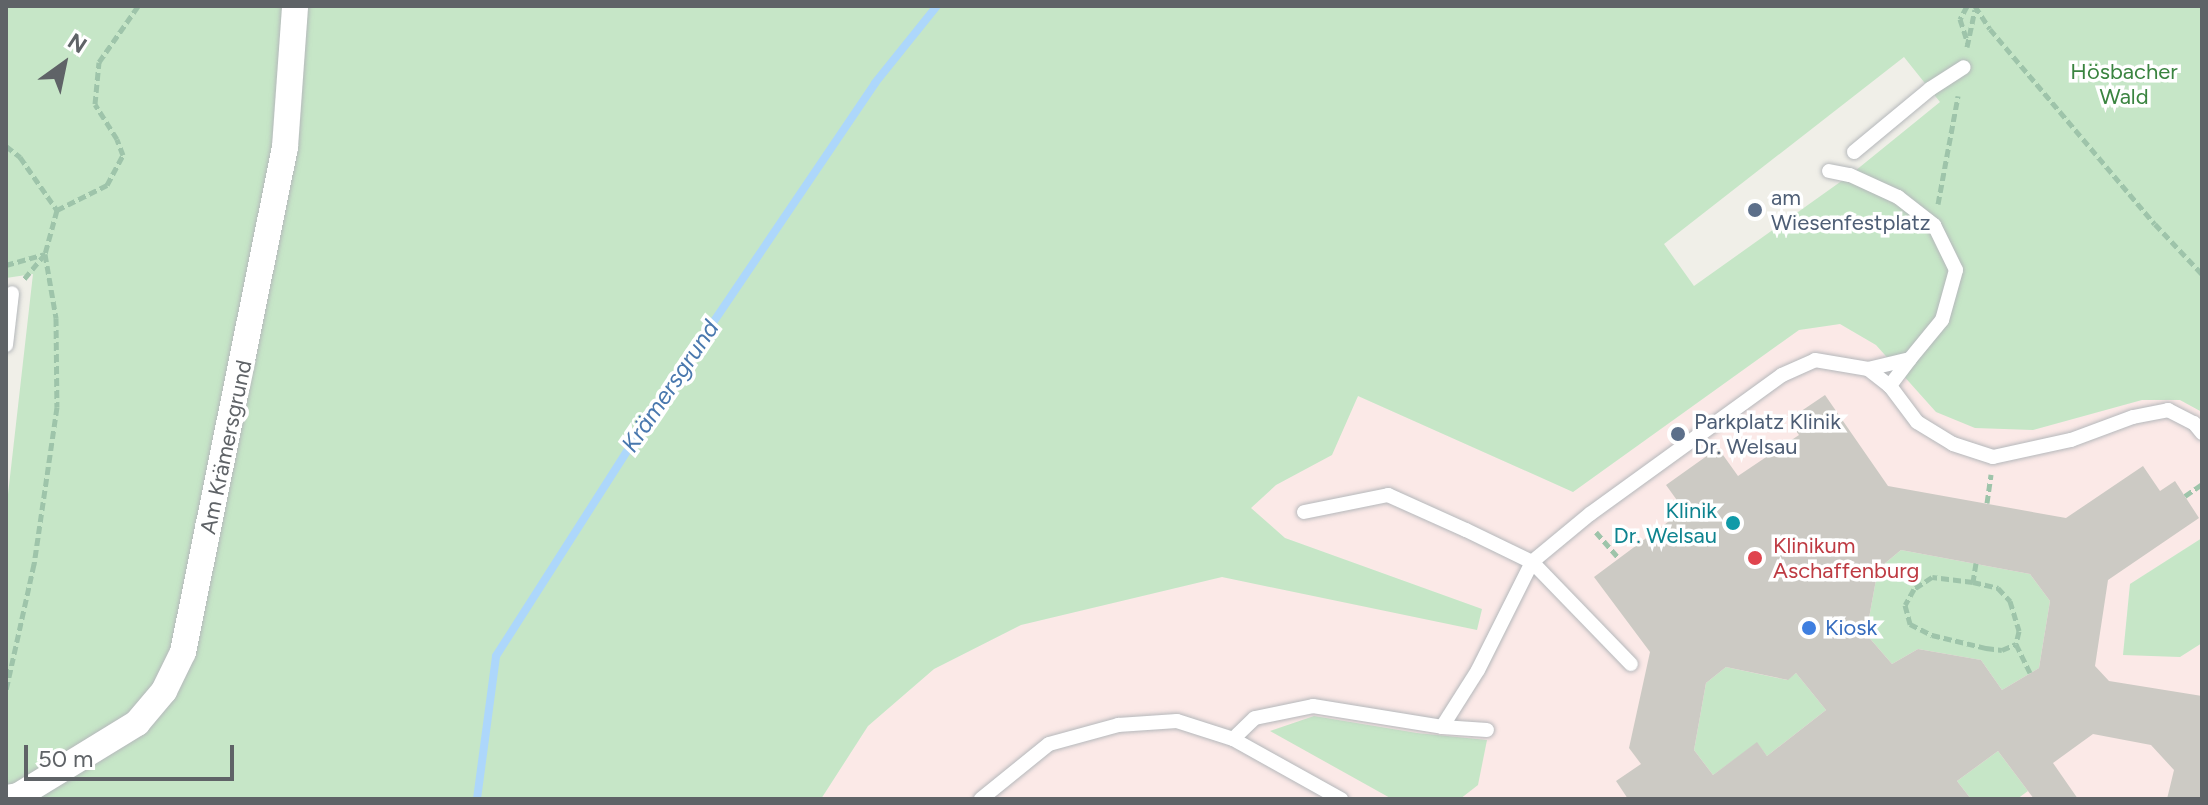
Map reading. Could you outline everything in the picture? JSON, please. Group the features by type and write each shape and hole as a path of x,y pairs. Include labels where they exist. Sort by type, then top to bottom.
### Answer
{"street":[{"name":"Am Krämersgrund","path":"6,798 41,783 137,723 164,691 183,652 285,147 295,6"}],"lane":[{"path":"1854,152 1930,89 1964,67"},
{"path":"1829,171 1850,175 1898,197 1934,225 1956,270 1942,320 1890,386"},
{"path":"6,345 12,293"},
{"path":"1442,727 1478,670 1532,562 1585,518 1782,375 1815,360 1868,369 1910,359"},
{"path":"1868,369 1890,386 1917,422 1953,444 1993,457 2071,440 2133,417 2168,410 2194,423 2202,433"},
{"path":"1304,512 1388,495 1532,562 1631,664"},
{"path":"1233,739 1255,718 1313,706 1442,727 1487,730"},
{"path":"981,799 1049,744 1118,725 1177,721 1233,739 1341,799"}],"path":[{"path":"12,293 45,254 57,210 107,185 123,155 117,139 95,104 99,62 138,6"},
{"path":"1967,6 1960,19 1968,44"},
{"path":"1934,225 1975,7"},
{"path":"1975,7 2155,224 2202,274"},
{"path":"6,146 20,157 57,210"},
{"path":"6,265 45,254"},
{"path":"6,690 34,564 57,407 56,318 45,254"},
{"path":"2185,496 2202,484"},
{"path":"1585,518 1619,558"},
{"path":"1973,582 1976,563"},
{"path":"2016,644 2002,650 1932,635 1910,624 1905,605 1914,589 1932,577 1998,588 2010,601 2017,616 2016,644 2030,673"}],"shaded area":[{"name":"Klinikum Aschaffenburg","path":"1840,324 1876,345 1936,412 2033,430 2142,400 2180,400 2202,412 2202,538 2130,584 2123,654 2180,657 2202,643 2202,799 821,799 868,726 934,669 1021,625 1222,577 1477,629 1482,609 1285,538 1251,508 1276,485 1331,455 1358,396 1573,492 1799,330"}],"green space":[{"name":"Hösbacher Wald","path":"6,6 2202,6 2202,412 2180,400 2142,400 2033,430 1975,428 1936,412 1876,345 1840,324 1799,330 1573,492 1358,396 1332,455 1276,485 1251,508 1285,538 1482,609 1477,630 1222,577 1021,625 934,669 868,726 821,799 6,799 6,512 33,274 6,278","holes":["1904,57 1940,102 1850,175 1694,286 1664,244"]},
{"path":"2202,538 2202,643 2180,657 2123,655 2130,584"},
{"path":"1901,550 2030,574 2050,601 2039,668 2002,690 1981,660 1918,649 1892,664 1866,634 1878,569"},
{"path":"1726,667 1787,680 1796,673 1826,710 1767,756 1757,743 1713,775 1694,750 1706,683"},
{"path":"1314,716 1417,733 1487,740 1478,785 1460,799 1392,799 1270,731"},
{"path":"1998,751 2028,791 2017,799 1971,799 1957,781"}],"building":[{"path":"1825,395 1888,486 2066,518 2143,466 2160,491 2175,481 2199,518 2108,580 2095,666 2109,681 2202,696 2202,799 2167,799 2174,770 2151,745 2093,734 2053,763 2078,799 2034,799 1998,751 1957,781 1971,799 1628,799 1616,781 1641,764 1629,748 1650,652 1594,577 1684,510 1666,485 1718,448 1738,476 1799,435 1788,420","holes":["1901,550 2030,574 2050,601 2039,668 2002,690 1981,660 1918,649 1892,664 1866,634 1878,569","1726,667 1788,680 1796,673 1826,710 1767,756 1757,742 1713,775 1694,750 1706,683"]}],"waterway":[{"name":"Krämersgrund","path":"477,799 496,656 643,426 875,83 937,6"}],"place":[{"name":"am Wiesenfestplatz","path":"1755,210"},
{"name":"Parkplatz Klinik Dr. Welsau","path":"1678,434"},
{"name":"Klinik Dr. Welsau","path":"1733,523"},
{"name":"Klinikum Aschaffenburg","path":"1755,558"},
{"name":"Kiosk","path":"1809,628"}]}
